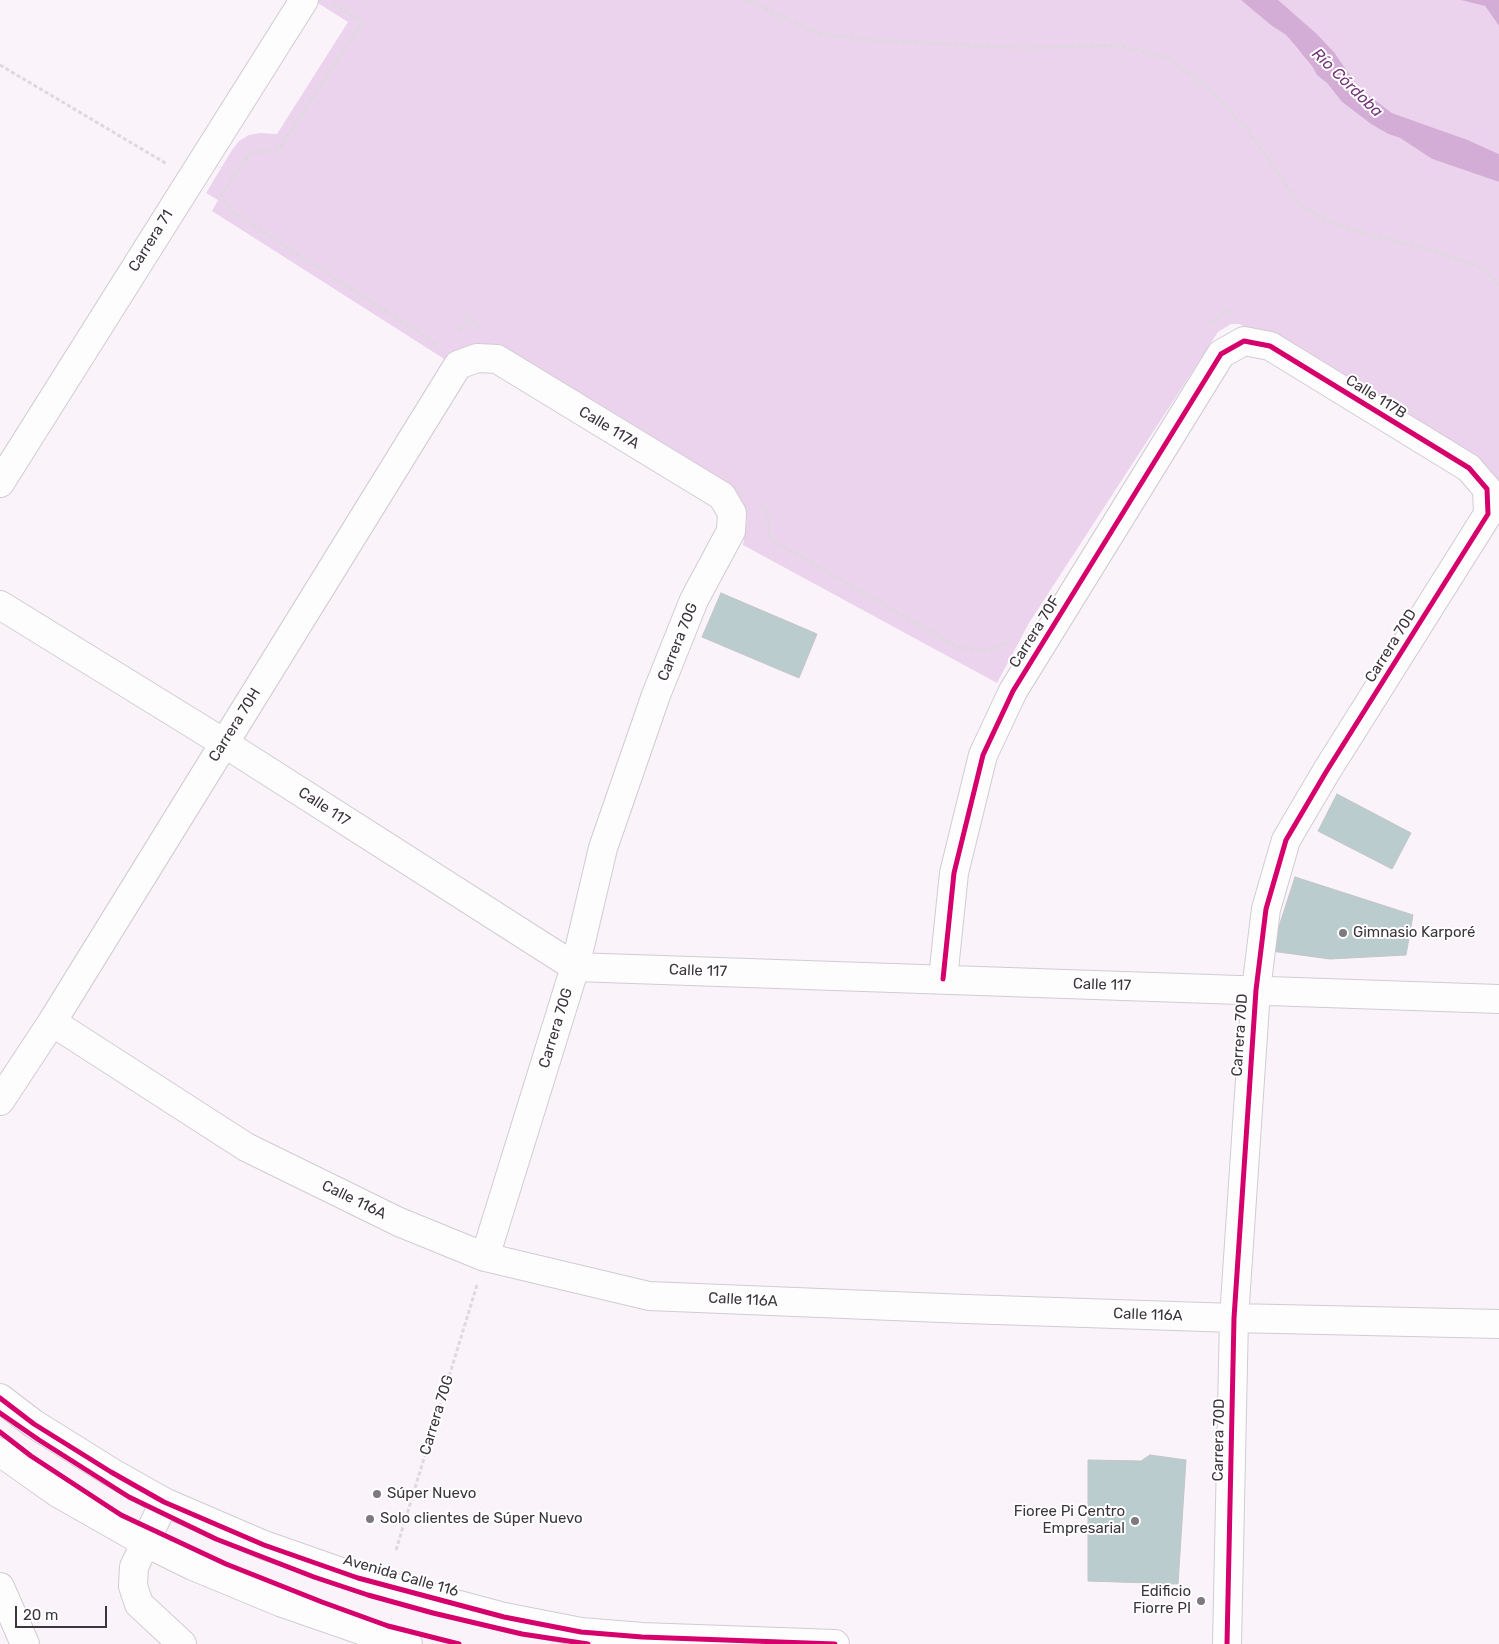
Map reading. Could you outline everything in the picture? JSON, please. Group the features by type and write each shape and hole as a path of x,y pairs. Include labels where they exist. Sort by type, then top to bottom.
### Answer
{"street":[{"name":"Carrera 71","path":"0,483 304,0"},
{"name":"Calle 117B","path":"1243,328 1469,468 1487,488"},
{"name":"Carrera 70F","path":"944,980 954,872 983,755 1013,691 1221,354 1243,328"},
{"name":"Calle 117A","path":"477,358 497,359 522,374 722,496 732,513"},
{"name":"Carrera 70H","path":"0,1101 52,1022 458,365 477,358"},
{"name":"Carrera 70D","path":"1227,1644 1234,1318 1256,990 1266,909 1286,840 1326,772 1488,514 1487,488"},
{"name":"Carrera 70G","path":"485,1257 575,967 603,848 653,704 694,600 731,531 732,513"},
{"name":"Calle 117","path":"0,605 224,743 575,967 1499,998"},
{"name":"Calle 116A","path":"52,1022 246,1147 399,1222 485,1257 649,1296 966,1310 1499,1324"},
{"name":"Avenida Calle 116","path":"0,1398 42,1428 164,1502 255,1542 314,1564 428,1598 504,1617 581,1632 642,1637 835,1644"},
{"path":"0,1452 58,1493 146,1543 194,1566 280,1602 378,1636 408,1644"},
{"path":"164,1502 134,1567 133,1586 140,1604 182,1644"},
{"path":"0,1587 25,1644"}],"path":[{"path":"221,195 249,154 279,148 363,20 326,0"},
{"path":"747,0 818,34 873,40 1023,48 1119,45 1170,59 1207,87 1247,129 1300,205 1323,220 1346,228 1434,251 1481,268 1499,284"},
{"path":"0,65 221,195 231,211 446,350"},
{"path":"1210,325 1224,312 1243,328"},
{"path":"457,335 468,319 485,330"},
{"path":"760,504 767,511 770,539 954,645 975,651 994,649 1008,642 1013,634"}],"shaded area":[{"path":"313,0 1241,0 1259,12 1272,26 1286,35 1298,50 1307,57 1342,102 1371,124 1388,134 1400,138 1432,159 1499,182 1499,486 1240,324 1231,324 1218,332 1029,623 997,683 743,545 747,520 735,497 505,352 485,344 473,345 449,362 212,211 218,200 206,193 232,150 239,141 249,135 260,133 277,134 348,22"},
{"path":"1277,0 1469,0 1485,6 1499,26 1499,154 1468,140 1392,113 1359,88 1334,52 1317,34"}],"water":[{"name":"Río Córdoba","path":"1241,0 1278,0 1317,34 1334,52 1359,88 1392,113 1468,140 1499,154 1499,182 1432,159 1400,138 1388,134 1371,124 1342,102 1327,83 1317,75 1312,66 1286,35"},
{"path":"1461,0 1499,0 1499,26 1485,6"}],"building":[{"path":"721,593 817,634 799,678 702,637"},
{"path":"1337,794 1411,833 1392,869 1318,831"},
{"name":"Gimnasio Karporé","path":"1295,877 1413,915 1406,955 1330,959 1271,951"},
{"name":"Fioree Pi Centro Empresarial","path":"1150,1455 1186,1460 1178,1584 1088,1581 1088,1460 1141,1461"}],"cycle path":[{"path":"943,979 954,873 983,755 1013,691 1221,354 1244,341 1270,346 1469,468 1487,489 1488,514 1326,772 1286,840 1266,909 1256,990 1234,1318 1227,1644"},
{"path":"0,1398 34,1424 111,1472 164,1502 264,1545 358,1578 504,1617 581,1632 642,1637 835,1644"},
{"path":"0,1413 129,1497 216,1539 314,1577 368,1595 522,1634 588,1644"},
{"path":"0,1432 31,1456 121,1515 226,1564 388,1626 459,1644"}],"place":[{"name":"Gimnasio Karporé","path":"1343,933"},
{"name":"Súper Nuevo","path":"377,1494"},
{"name":"Solo clientes de Súper Nuevo","path":"370,1519"},
{"name":"Fioree Pi Centro Empresarial","path":"1135,1521"},
{"name":"Edificio Fiorre PI","path":"1201,1601"}]}
